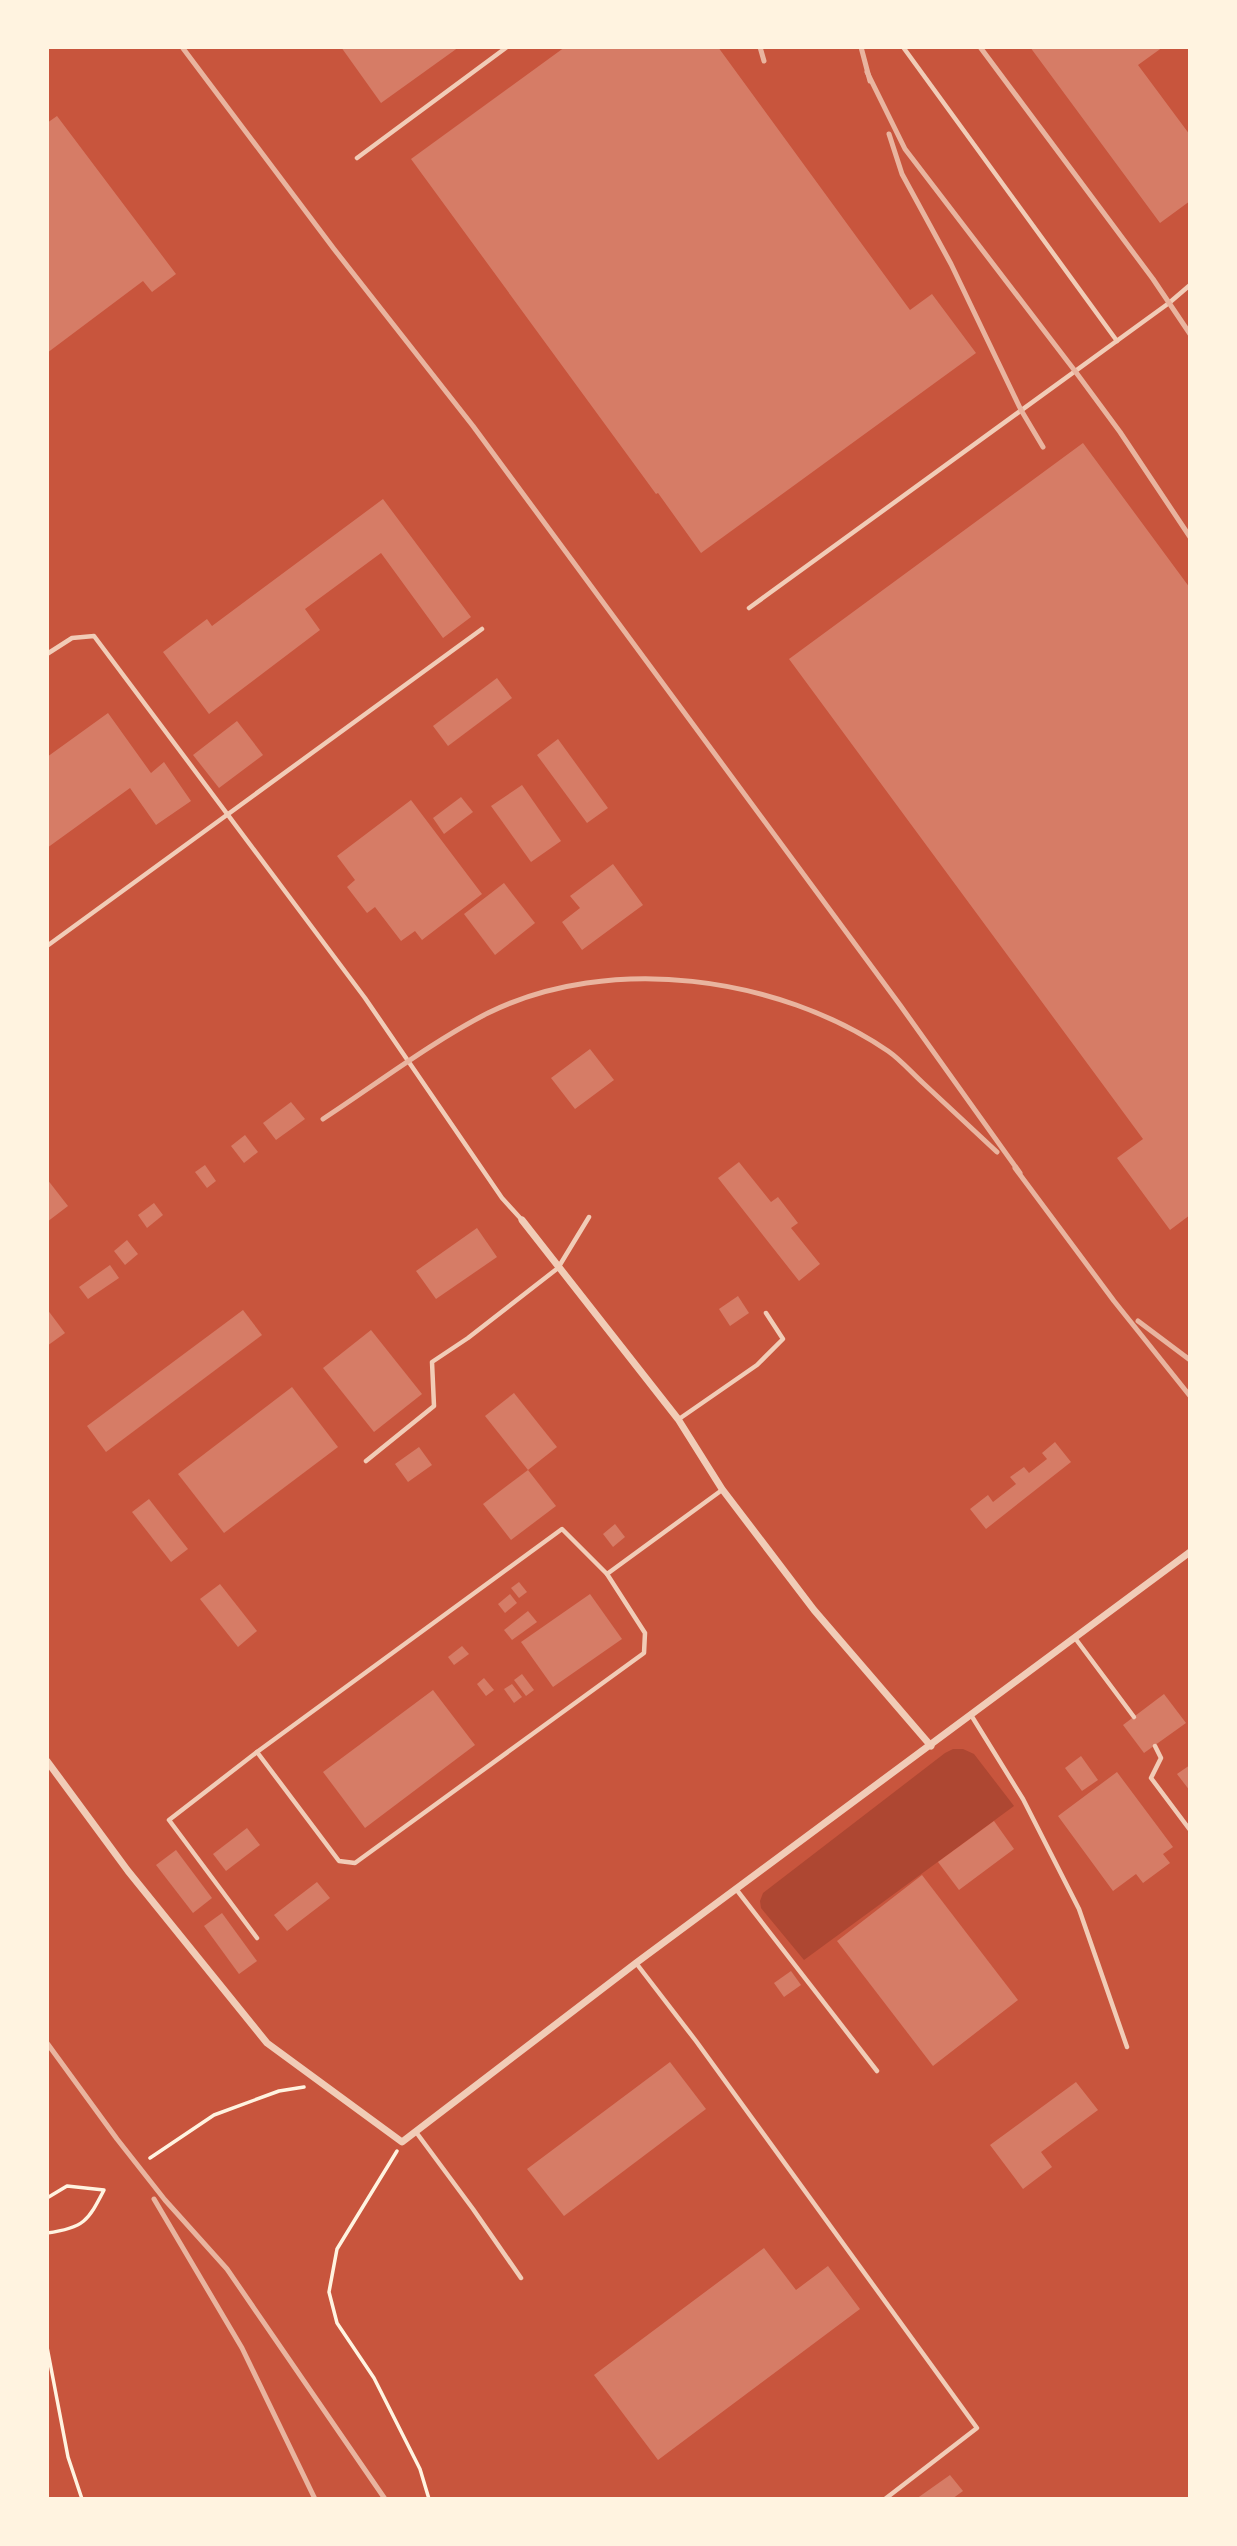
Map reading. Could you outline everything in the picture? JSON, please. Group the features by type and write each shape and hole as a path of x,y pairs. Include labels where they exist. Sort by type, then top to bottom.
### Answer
{"street":[{"path":"522,1220 678,1419 722,1489 814,1610 930,1746"},
{"path":"47,1761 128,1871 267,2043 402,2142 636,1963 1190,1552"}],"lane":[{"path":"357,158 507,47"},
{"path":"903,47 1117,341"},
{"path":"749,608 1190,285"},
{"path":"47,946 482,629"},
{"path":"47,653 72,638 94,636 365,998 502,1198 522,1220"},
{"path":"366,1461 434,1406 432,1362 468,1338 558,1268 589,1217"},
{"path":"678,1419 757,1365 783,1339 766,1313"},
{"path":"607,1574 722,1489"},
{"path":"257,1752 339,1861 355,1863 644,1653 645,1633 607,1574 562,1529 257,1752 169,1820 257,1938"},
{"path":"1075,1638 1134,1717"},
{"path":"971,1715 1023,1799 1079,1909 1127,2046"},
{"path":"1155,1745 1161,1758 1152,1778 1190,1830"},
{"path":"736,1889 877,2071"},
{"path":"636,1963 696,2041 977,2428 885,2499"},
{"path":"416,2131 521,2278"}],"path":[{"path":"150,2158 214,2115 279,2091 323,2084"},
{"path":"402,2142 337,2249 329,2292 337,2323 373,2378 420,2469 429,2499"},
{"path":"47,2198 67,2186 104,2190 89,2218 64,2231 47,2233"},
{"path":"47,2347 68,2457 82,2499"}],"shaded area":[{"path":"953,1749 963,1749 974,1754 1014,1806 804,1960 761,1908 763,1893"}],"building":[{"path":"341,47 459,47 381,103"},
{"path":"565,47 718,47 910,310 932,294 976,353 701,553 411,159"},
{"path":"1030,47 1163,47 1138,65 1190,135 1190,201 1160,223"},
{"path":"57,116 176,274 152,292 143,281 47,353 47,123"},
{"path":"1083,443 1190,588 1190,1215 1170,1230 1117,1158 1143,1139 789,659"},
{"path":"383,499 471,617 443,638 381,553 305,609 320,630 209,714 163,652 207,619 212,626"},
{"path":"497,678 512,698 448,746 433,726"},
{"path":"108,713 151,773 164,762 191,801 156,825 130,788 47,848 47,757"},
{"path":"237,721 263,755 219,788 193,755"},
{"path":"558,739 608,808 587,823 537,755"},
{"path":"522,785 561,841 531,862 491,806"},
{"path":"461,797 473,812 444,834 433,818"},
{"path":"411,800 482,894 422,940 415,931 401,941 375,907 367,913 347,887 355,880 337,856"},
{"path":"613,864 643,905 582,950 562,922 580,908 570,896"},
{"path":"504,883 535,923 495,955 464,914"},
{"path":"590,1049 614,1080 575,1109 551,1078"},
{"path":"291,1102 305,1119 276,1140 263,1123"},
{"path":"245,1135 258,1152 244,1163 231,1146"},
{"path":"739,1162 771,1202 778,1197 798,1223 791,1228 820,1264 799,1281 718,1178"},
{"path":"205,1165 216,1181 207,1188 195,1172"},
{"path":"47,1179 68,1206 47,1222"},
{"path":"154,1203 163,1215 147,1228 138,1215"},
{"path":"477,1228 497,1257 436,1299 416,1271"},
{"path":"127,1240 138,1254 125,1265 114,1251"},
{"path":"110,1265 119,1278 88,1299 79,1287"},
{"path":"738,1296 749,1313 730,1326 719,1309"},
{"path":"47,1309 65,1333 47,1346"},
{"path":"243,1310 262,1335 106,1452 87,1426"},
{"path":"371,1330 422,1394 374,1432 323,1368"},
{"path":"292,1387 338,1447 224,1533 178,1474"},
{"path":"514,1393 557,1447 528,1470 485,1416"},
{"path":"1055,1442 1071,1462 986,1529 970,1509 988,1495 993,1502 1016,1484 1010,1477 1024,1467 1029,1473 1047,1459 1042,1453"},
{"path":"419,1447 432,1465 408,1482 395,1464"},
{"path":"528,1470 556,1506 511,1540 483,1504"},
{"path":"149,1499 188,1549 171,1562 132,1512"},
{"path":"615,1524 625,1537 613,1547 603,1534"},
{"path":"519,1582 527,1592 519,1598 511,1588"},
{"path":"220,1584 257,1631 238,1647 200,1599"},
{"path":"510,1594 517,1603 505,1613 498,1604"},
{"path":"590,1594 622,1639 553,1687 521,1642"},
{"path":"528,1611 537,1622 512,1640 504,1630"},
{"path":"462,1646 469,1654 454,1665 448,1657"},
{"path":"522,1674 534,1690 526,1696 514,1680"},
{"path":"484,1678 494,1690 486,1696 477,1684"},
{"path":"512,1684 522,1697 514,1703 504,1689"},
{"path":"433,1690 475,1745 365,1828 323,1772"},
{"path":"1164,1694 1186,1723 1144,1753 1123,1725"},
{"path":"1081,1756 1098,1780 1082,1791 1065,1768"},
{"path":"1190,1765 1190,1791 1177,1774"},
{"path":"1117,1772 1173,1847 1163,1854 1170,1863 1143,1883 1136,1874 1113,1891 1058,1816"},
{"path":"994,1821 1014,1849 959,1890 938,1862"},
{"path":"247,1828 260,1845 226,1871 213,1854"},
{"path":"176,1850 212,1898 193,1913 156,1865"},
{"path":"922,1875 1018,2000 933,2066 837,1941"},
{"path":"317,1882 330,1898 287,1931 274,1915"},
{"path":"222,1913 257,1961 239,1974 204,1926"},
{"path":"791,1971 801,1985 784,1997 774,1983"},
{"path":"670,2062 706,2109 564,2216 527,2169"},
{"path":"1076,2082 1098,2110 1041,2152 1052,2167 1023,2189 990,2145"},
{"path":"764,2248 796,2290 828,2266 860,2309 658,2460 594,2375"},
{"path":"950,2475 963,2491 952,2499 916,2499"}],"railway":[{"path":"182,47 334,249 473,426 900,1005 1020,1173"},
{"path":"760,47 764,61"},
{"path":"861,47 870,81"},
{"path":"980,47 1153,279 1190,334"},
{"path":"867,72 905,149 1120,432 1190,537"},
{"path":"889,134 902,174 951,264 1021,410 1043,447"},
{"path":"323,1119 467,1024 536,994 586,983 639,979 693,981 745,990 796,1005 844,1025 893,1055 997,1152"},
{"path":"1015,1168 1114,1301 1190,1396"},
{"path":"1138,1321 1190,1360"},
{"path":"47,2043 165,2200 227,2269 385,2499"},
{"path":"154,2199 242,2348 315,2499"}]}
